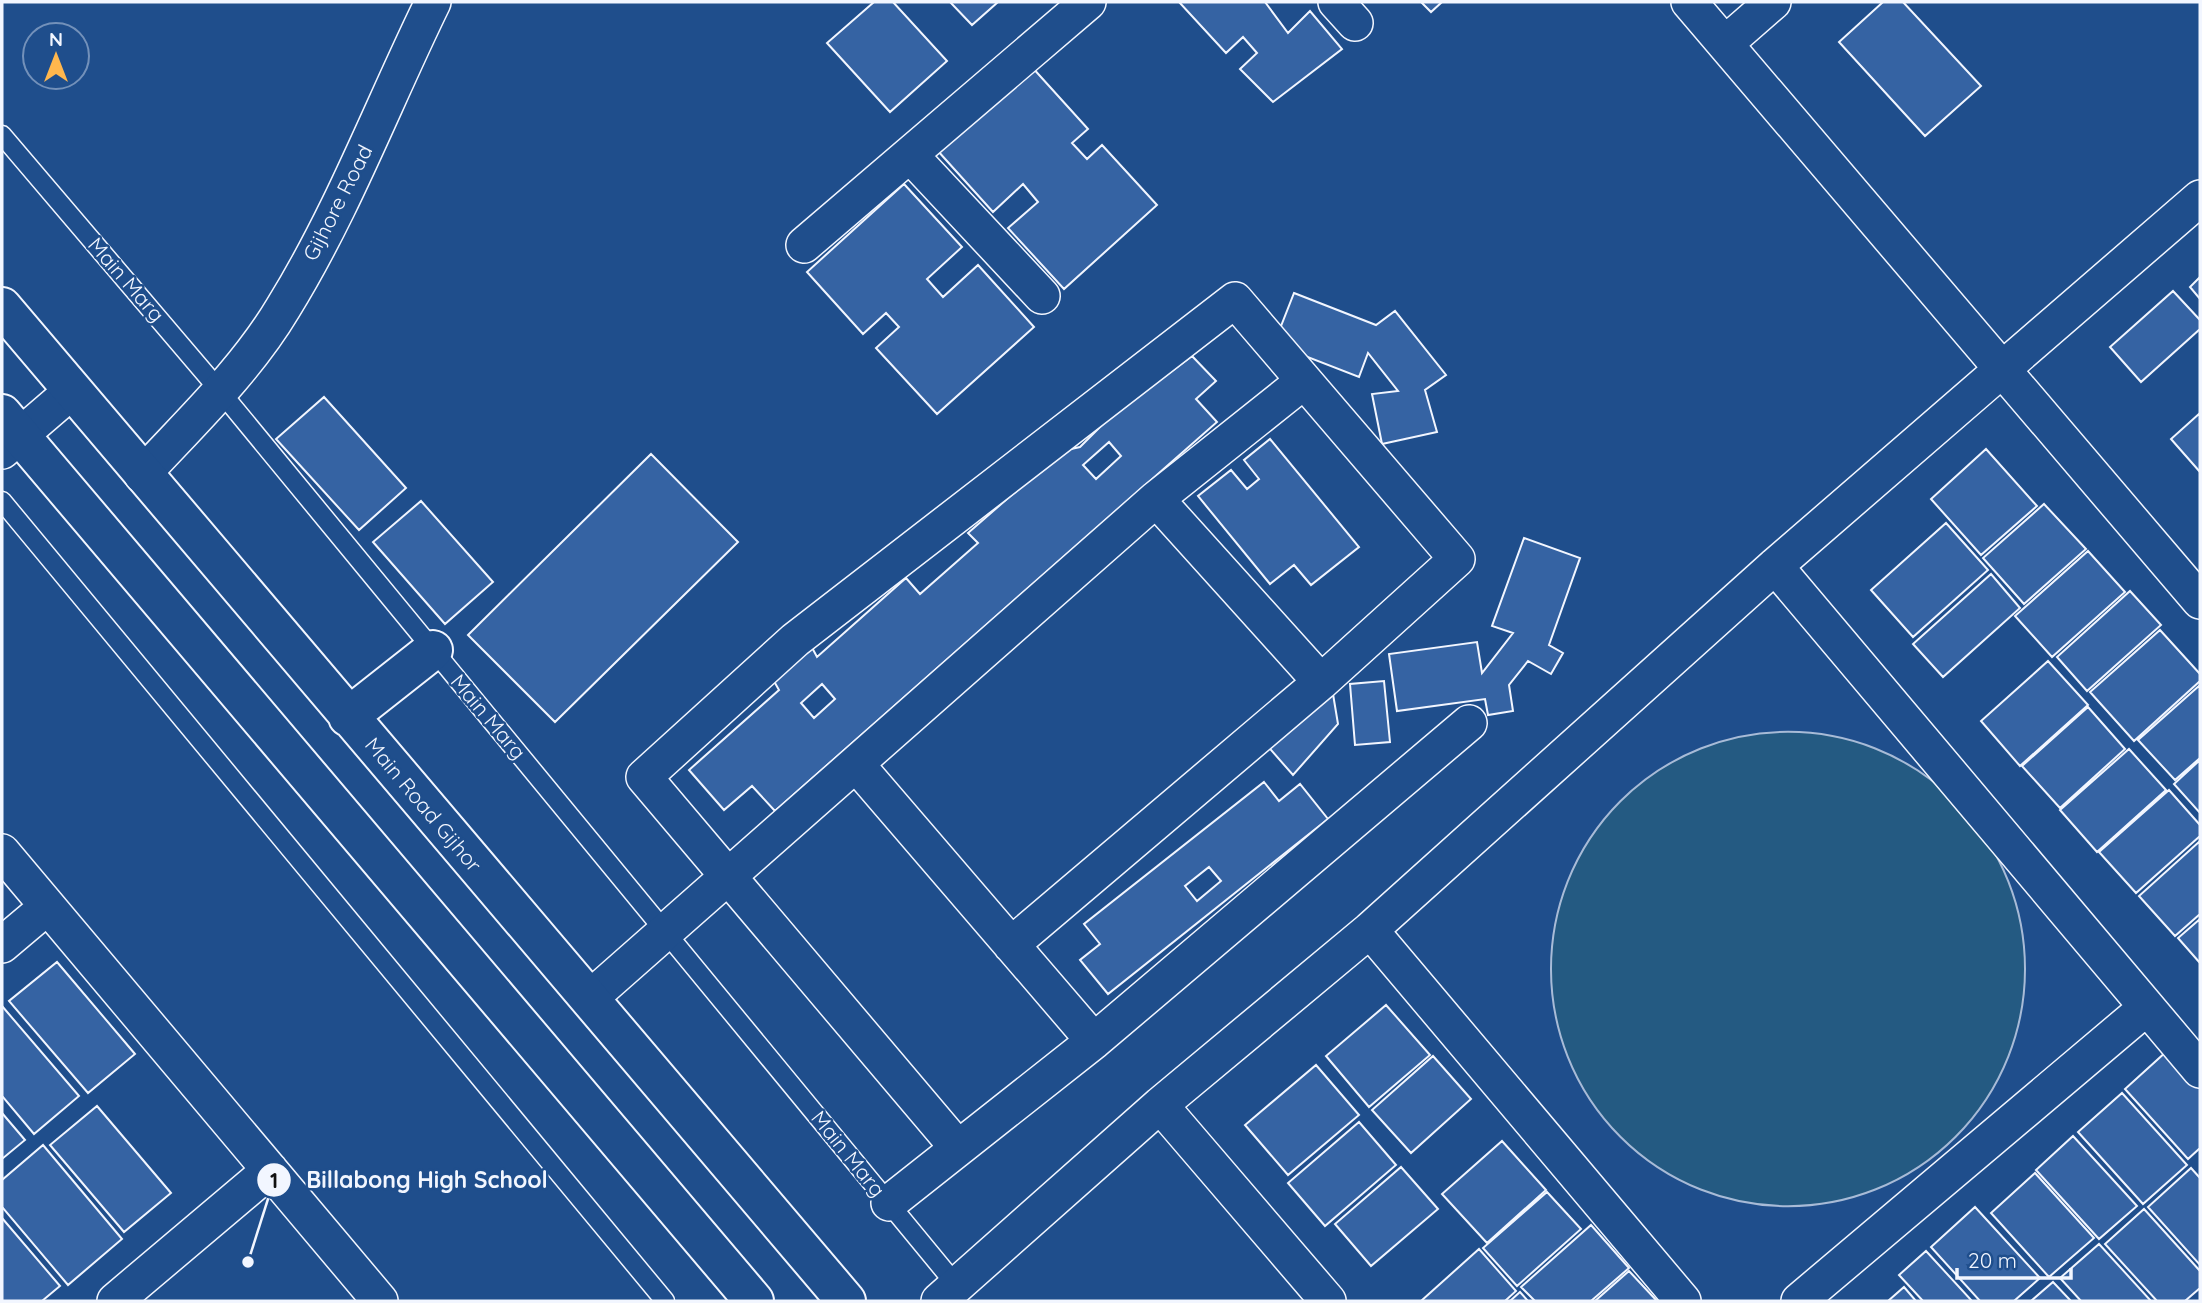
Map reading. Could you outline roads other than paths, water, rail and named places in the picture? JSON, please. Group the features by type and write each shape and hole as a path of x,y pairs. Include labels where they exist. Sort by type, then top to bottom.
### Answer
{"street":[{"name":"Gijhore Road","path":"142,475 220,391 282,310 356,174 432,2"},
{"path":"804,245 1088,2"},
{"path":"1689,2 2200,601"},
{"path":"1726,43 1773,2"},
{"path":"910,155 1042,296"},
{"path":"956,1296 1160,1105 1370,930 1775,566 2200,198"},
{"path":"958,1148 643,777 795,640 1235,300 1457,559 1321,682 1011,944"},
{"name":"Main Road Gijhor","path":"2,307 846,1301"},
{"path":"589,999 1156,499 1304,381"},
{"path":"73,390 8,434 754,1301"},
{"path":"1156,499 1321,682"},
{"path":"1775,566 2200,1070"},
{"path":"348,717 433,650"},
{"path":"889,1203 1094,1041 1469,723"},
{"path":"856,764 1094,1041"},
{"path":"2,852 380,1301"},
{"path":"2,945 47,907"},
{"path":"1370,930 1683,1301"},
{"path":"1799,1301 2146,1008"},
{"path":"1160,1105 1328,1301"},
{"path":"115,1301 270,1170"}],"lane":[{"name":"Main Marg","path":"2,135 220,391 665,930 889,1203 956,1296"},
{"path":"2,501 665,1301"}],"place":[{"name":"Billabong High School","path":"248,1262"}]}
